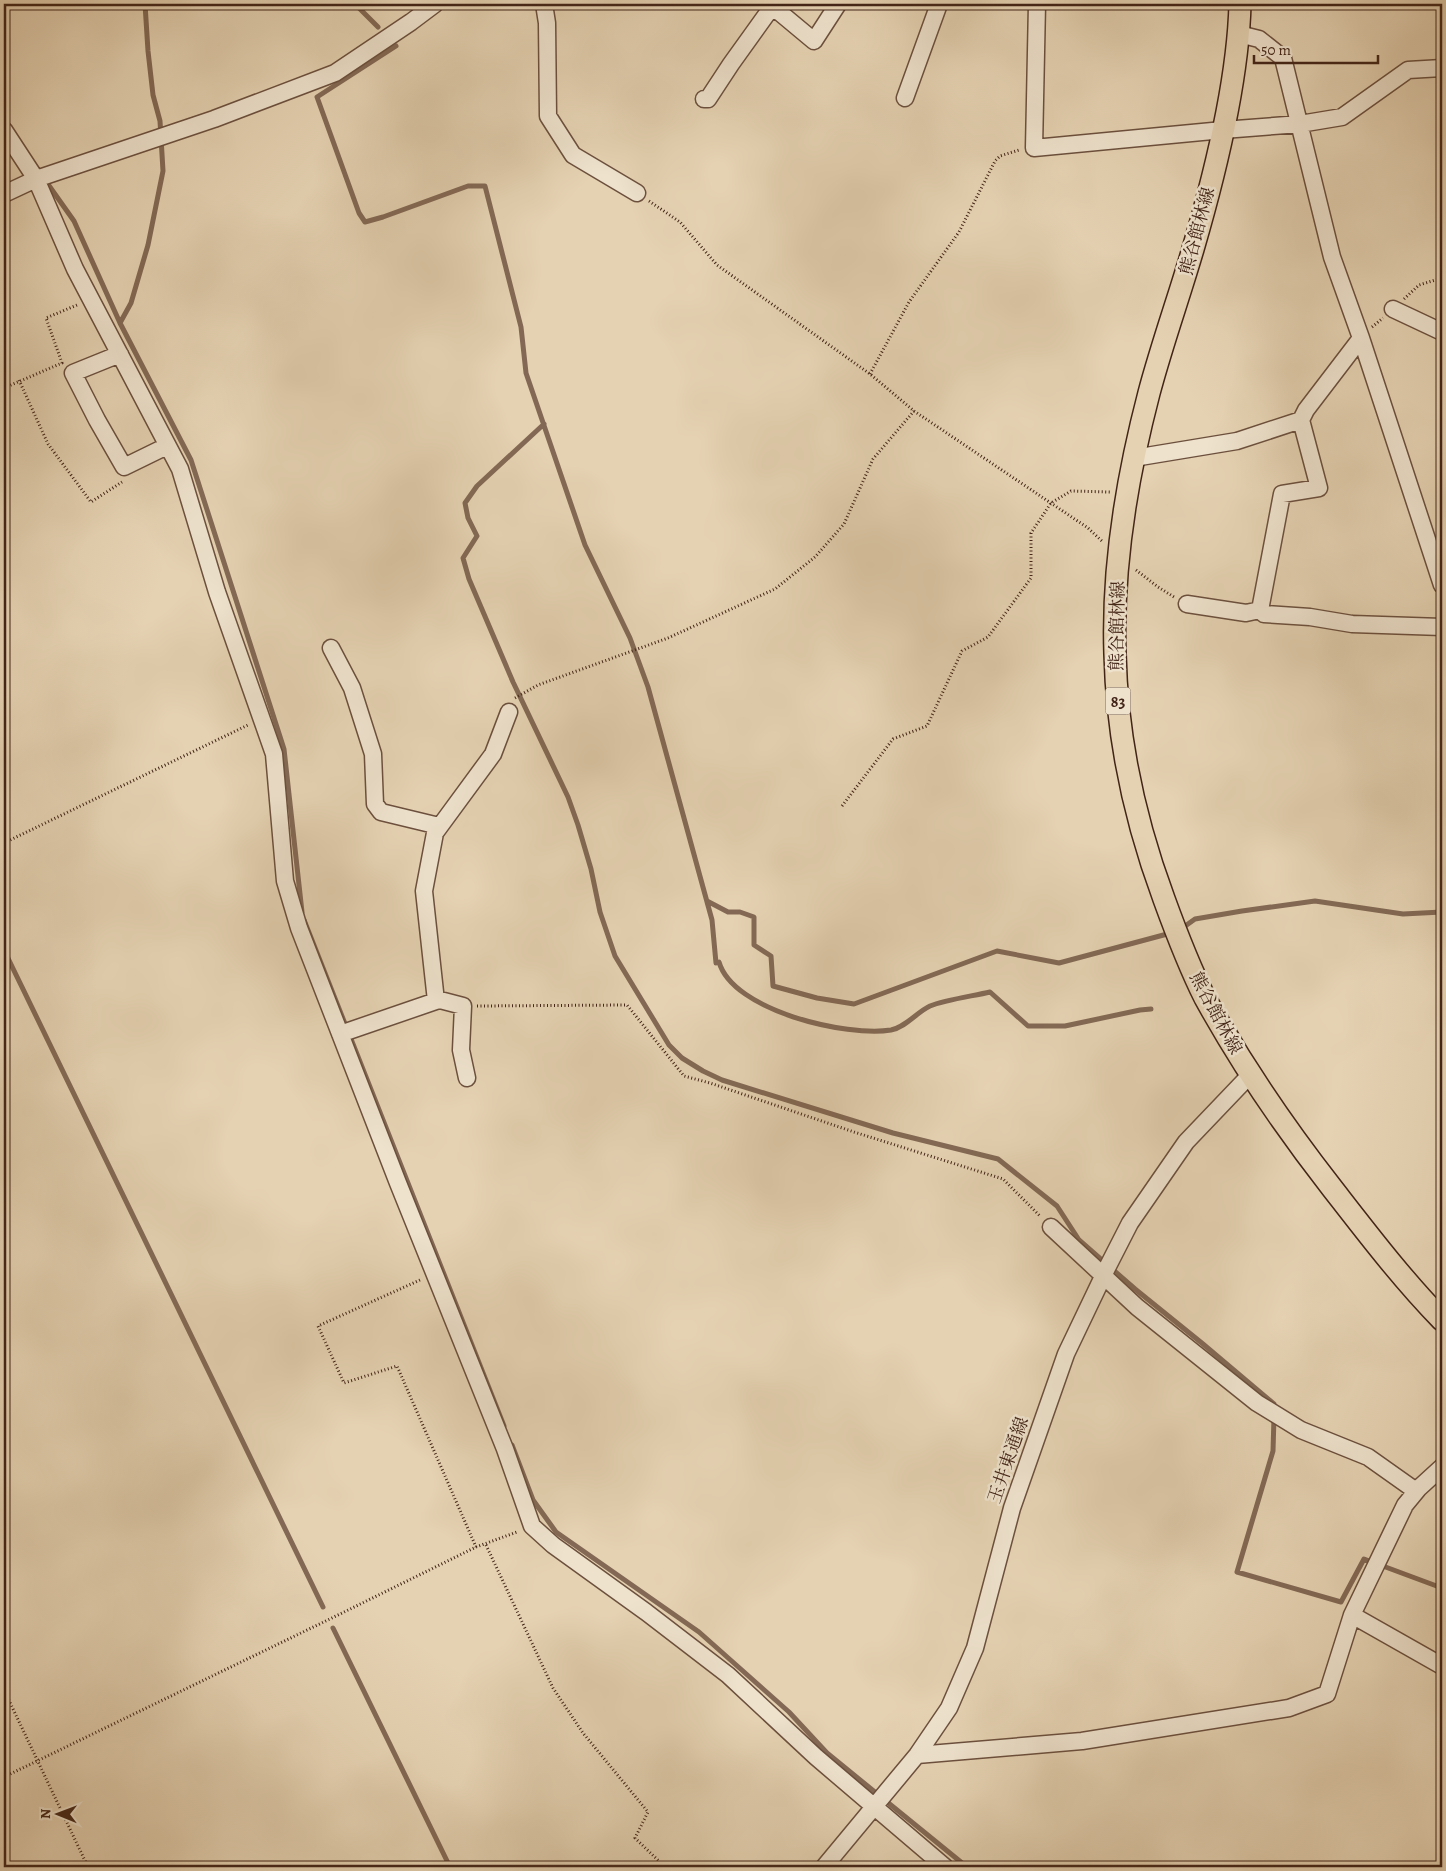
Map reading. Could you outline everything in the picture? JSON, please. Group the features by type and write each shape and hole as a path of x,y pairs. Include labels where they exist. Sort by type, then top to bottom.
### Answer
{"main road":[{"name":"熊谷館林線","path":"1240,4 1239,34 1223,130 1194,246 1150,391 1134,458 1128,493 1119,557 1115,612 1115,657 1120,722 1131,785 1147,850 1176,932 1204,995 1250,1075 1307,1156 1364,1229 1442,1320"}],"street":[{"path":"4,194 36,178 214,119 335,73 435,4"},
{"path":"544,4 547,23 548,116 573,155 637,193"},
{"path":"704,99 708,99 773,5 814,41 838,4"},
{"path":"905,98 938,4"},
{"path":"1037,4 1034,148 1300,124 1342,117 1408,70 1442,68"},
{"path":"1239,34 1259,39 1283,58 1332,257 1361,338 1442,585"},
{"path":"4,130 36,178 75,269 180,469 217,592 274,754 285,881 299,928 505,1449 532,1526 553,1545 646,1612 728,1675 816,1756 879,1803 944,1867"},
{"path":"1393,309 1442,332"},
{"path":"1260,610 1282,494 1319,488 1301,420 1306,410 1361,338"},
{"path":"120,354 73,373 124,467 167,446"},
{"path":"1134,458 1238,440 1301,420"},
{"path":"1187,604 1246,613 1260,610"},
{"path":"1260,610 1264,614 1310,617 1352,624 1442,626"},
{"path":"331,648 352,688 373,754 375,804 381,812 439,826"},
{"path":"436,1001 424,891 435,833 493,754 509,712"},
{"path":"341,1034 440,1000 463,1006 461,1050 467,1078"},
{"name":"玉井東通線","path":"824,1867 917,1755 949,1708 975,1648 1012,1508 1066,1354 1130,1223 1186,1142 1250,1075"},
{"path":"1051,1227 1137,1307 1256,1403 1301,1430 1368,1458 1416,1491"},
{"path":"917,1755 1082,1741 1289,1708 1327,1694 1352,1615 1405,1505 1416,1491 1442,1467"},
{"path":"1352,1615 1442,1666"}],"path":[{"path":"870,374 909,302 959,232 995,161 1000,156 1011,151 1034,148"},
{"path":"637,193 680,222 717,265 870,374 914,410 1088,528 1119,557 1158,587 1187,604"},
{"path":"4,388 62,363 46,318 91,299"},
{"path":"19,380 48,444 91,502 124,482"},
{"path":"509,712 513,699 538,685 668,638 774,590 814,557 844,524 873,459 914,410"},
{"path":"842,806 892,739 927,726 962,651 988,637 1031,578 1031,533 1051,502 1071,491 1128,493"},
{"path":"4,843 261,718"},
{"path":"463,1006 627,1005 684,1076 1003,1179 1051,1227"},
{"path":"435,1274 318,1326 344,1383 397,1366 476,1547"},
{"path":"4,1777 476,1547 532,1526"},
{"path":"486,1544 553,1688 583,1733 648,1812 635,1838 665,1867"},
{"path":"4,1690 88,1867"}],"waterway":[{"path":"120,323 131,303 148,245 163,171 160,121 153,95 145,4"},
{"path":"355,4 378,27"},
{"path":"396,46 317,97 359,213 365,222 468,186 485,186 521,327 526,373 585,545 630,638 648,687 712,920 716,963 719,962 729,979 746,994 768,1007 794,1017 848,1029 891,1030 907,1023 930,1006 990,992 1028,1026 1065,1026 1151,1009"},
{"path":"45,180 74,221 120,323 191,460 284,749 302,912"},
{"path":"544,424 477,486 465,503 468,518 477,536 463,558 469,579 513,682 568,797 591,869 600,912 615,956 669,1045 682,1058 722,1080 893,1133 998,1159 1057,1206 1079,1240 1274,1404 1274,1406"},
{"path":"707,901 728,912 740,912 754,917 754,945 771,956 773,986 817,998 854,1004 997,951 1059,963 1171,933"},
{"path":"1181,929 1195,919 1315,901 1403,914 1442,912"},
{"path":"304,920 504,1426"},
{"path":"4,950 323,1607"},
{"path":"1274,1417 1273,1451 1237,1572 1341,1602 1364,1559 1442,1588"},
{"path":"512,1445 533,1500 556,1532 699,1632 789,1712 827,1753 967,1867"},
{"path":"333,1628 450,1867"}]}
